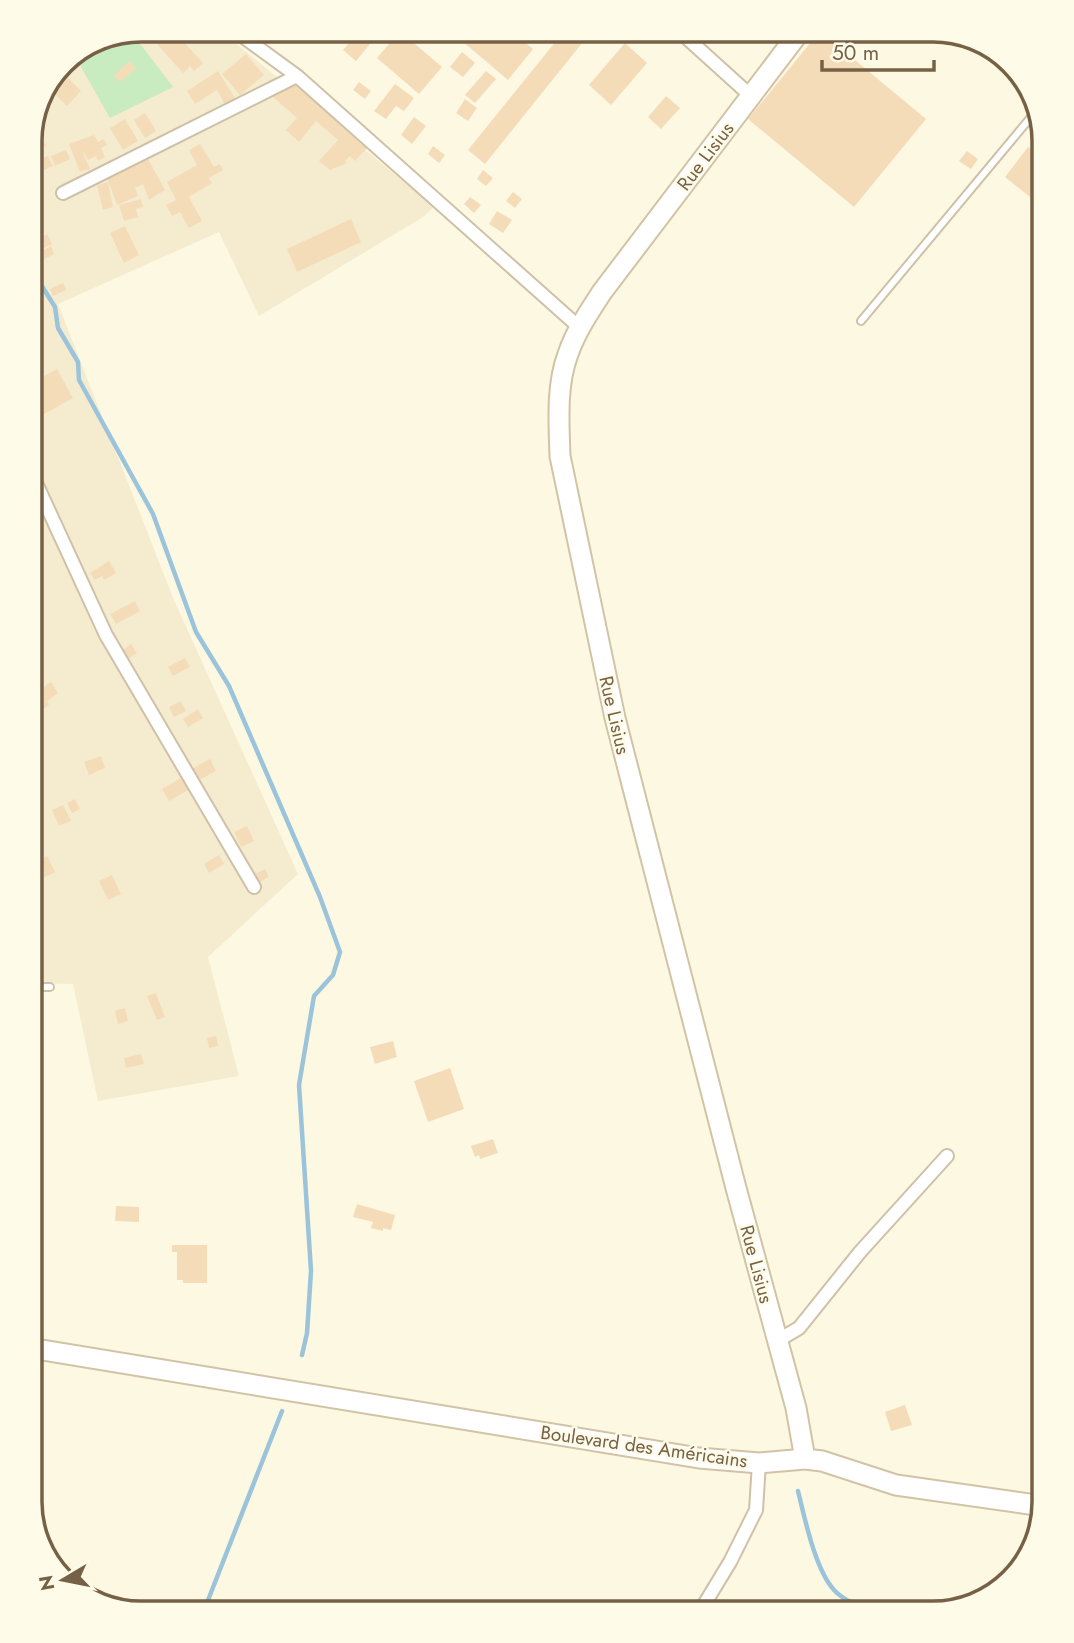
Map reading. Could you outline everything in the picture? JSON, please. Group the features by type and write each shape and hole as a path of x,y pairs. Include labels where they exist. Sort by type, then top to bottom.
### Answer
{"street":[{"path":"250,42 297,76 579,327"},
{"path":"691,42 751,96"},
{"name":"Rue Lisius","path":"792,42 601,292 579,327 567,355 559,417 560,456 627,765 799,1421 805,1459"},
{"path":"63,193 297,76"},
{"path":"42,496 106,635 254,887"},
{"path":"777,1341 799,1328 860,1252 947,1156"},
{"name":"Boulevard des Américains","path":"42,1350 699,1458 758,1462 805,1459 834,1465 896,1485 1032,1504"},
{"path":"706,1601 730,1562 756,1510 758,1462"}],"lane":[{"path":"861,321 1030,119"},
{"path":"42,987 50,987"}],"shaded area":[{"path":"141,42 235,42 434,207 423,217 259,316 219,232 58,304 174,600 298,874 208,957 239,1076 98,1101 73,984 42,983 42,135 45,115 62,81 91,55 109,47"}],"green space":[{"path":"139,42 173,87 110,118 79,64 91,55 109,47"}],"building":[{"path":"155,42 184,42 203,63 194,71 190,66 183,73"},
{"path":"350,42 372,42 356,61 343,50"},
{"path":"391,42 413,42 442,67 419,94 377,58"},
{"path":"463,42 525,42 533,49 508,80"},
{"path":"555,42 583,42 485,164 468,150"},
{"path":"811,42 833,42 926,119 854,207 748,119"},
{"path":"625,43 647,63 611,105 589,85"},
{"path":"462,52 475,63 463,77 450,67"},
{"path":"246,54 264,75 240,95 222,74"},
{"path":"130,61 136,68 120,82 114,75"},
{"path":"218,71 237,101 227,108 217,90 195,104 187,91"},
{"path":"486,71 496,79 475,103 465,95"},
{"path":"66,76 81,91 67,106 54,93"},
{"path":"359,82 371,91 365,99 353,90"},
{"path":"296,83 361,144 364,140 370,145 355,161 350,156 345,161 347,163 330,170 319,161 338,140 316,121 299,142 286,130 297,118 272,96"},
{"path":"395,84 414,98 404,111 396,106 386,119 374,111"},
{"path":"666,96 680,108 661,129 648,117"},
{"path":"465,99 477,108 468,121 456,113"},
{"path":"145,113 156,131 145,138 134,120"},
{"path":"414,117 426,126 412,144 401,135"},
{"path":"125,119 138,141 123,150 110,128"},
{"path":"94,135 98,142 104,139 107,145 101,148 105,157 98,161 96,156 88,160 82,150 90,169 80,172 69,144"},
{"path":"200,144 214,167 220,164 223,170 209,178 212,183 189,197 202,221 189,228 180,212 172,216 166,205 176,200 167,182 197,165 189,150"},
{"path":"433,146 445,155 439,163 428,154"},
{"path":"1028,147 1032,150 1030,197 1005,177"},
{"path":"66,150 70,159 55,166 51,156"},
{"path":"967,151 978,159 971,169 959,161"},
{"path":"48,156 53,166 42,171 42,159"},
{"path":"147,157 165,190 149,200 143,184 135,188 138,196 117,205 106,175"},
{"path":"483,170 493,178 486,186 477,179"},
{"path":"108,182 113,207 103,210 97,185"},
{"path":"513,192 522,199 515,208 506,201"},
{"path":"470,197 481,205 474,213 464,204"},
{"path":"141,199 143,207 136,209 138,217 124,221 119,205"},
{"path":"497,211 512,220 503,233 489,224"},
{"path":"351,219 361,242 297,272 287,249"},
{"path":"125,226 139,255 124,263 110,233"},
{"path":"47,234 52,244 42,249 42,237"},
{"path":"51,246 54,254 42,260 42,250"},
{"path":"63,283 66,290 53,296 50,289"},
{"path":"57,369 73,398 42,415 42,377"},
{"path":"109,561 116,573 104,580 102,576 95,580 90,573"},
{"path":"135,601 140,611 116,624 110,614"},
{"path":"131,644 137,653 125,661 119,653"},
{"path":"185,658 190,667 173,676 168,667"},
{"path":"51,682 58,693 47,701 49,705 42,710 42,688"},
{"path":"181,701 186,711 174,717 169,707"},
{"path":"198,709 203,718 188,727 183,719"},
{"path":"101,756 105,768 89,775 84,762"},
{"path":"210,759 216,771 197,781 191,769"},
{"path":"181,778 188,790 169,801 162,789"},
{"path":"75,799 80,809 72,813 67,803"},
{"path":"63,805 71,821 59,826 52,810"},
{"path":"247,826 254,841 241,847 234,832"},
{"path":"219,855 224,864 209,873 204,864"},
{"path":"47,856 55,872 42,878 42,859"},
{"path":"265,869 269,877 258,883 254,874"},
{"path":"112,875 121,894 108,900 99,881"},
{"path":"156,993 165,1017 157,1020 147,996"},
{"path":"125,1008 128,1021 118,1024 115,1011"},
{"path":"216,1036 218,1046 209,1048 207,1038"},
{"path":"393,1041 397,1057 375,1064 370,1047"},
{"path":"141,1054 144,1064 126,1068 124,1058"},
{"path":"450,1068 464,1109 428,1122 414,1081"},
{"path":"493,1139 498,1153 480,1159 479,1155 475,1157 471,1146"},
{"path":"357,1204 395,1215 391,1230 371,1228 373,1222 353,1217"},
{"path":"116,1206 139,1207 139,1222 115,1221"},
{"path":"172,1245 207,1245 207,1283 183,1283 183,1280 177,1280 177,1252 172,1252"},
{"path":"905,1405 912,1425 891,1431 885,1412"}],"waterway":[{"path":"42,286 55,307 58,328 78,362 79,380 153,514 196,632 229,686 320,897 340,952 333,975 314,996 299,1085 311,1271 307,1333 302,1355"},
{"path":"208,1601 282,1411"},
{"path":"798,1491 821,1570 834,1590 850,1601"}]}
